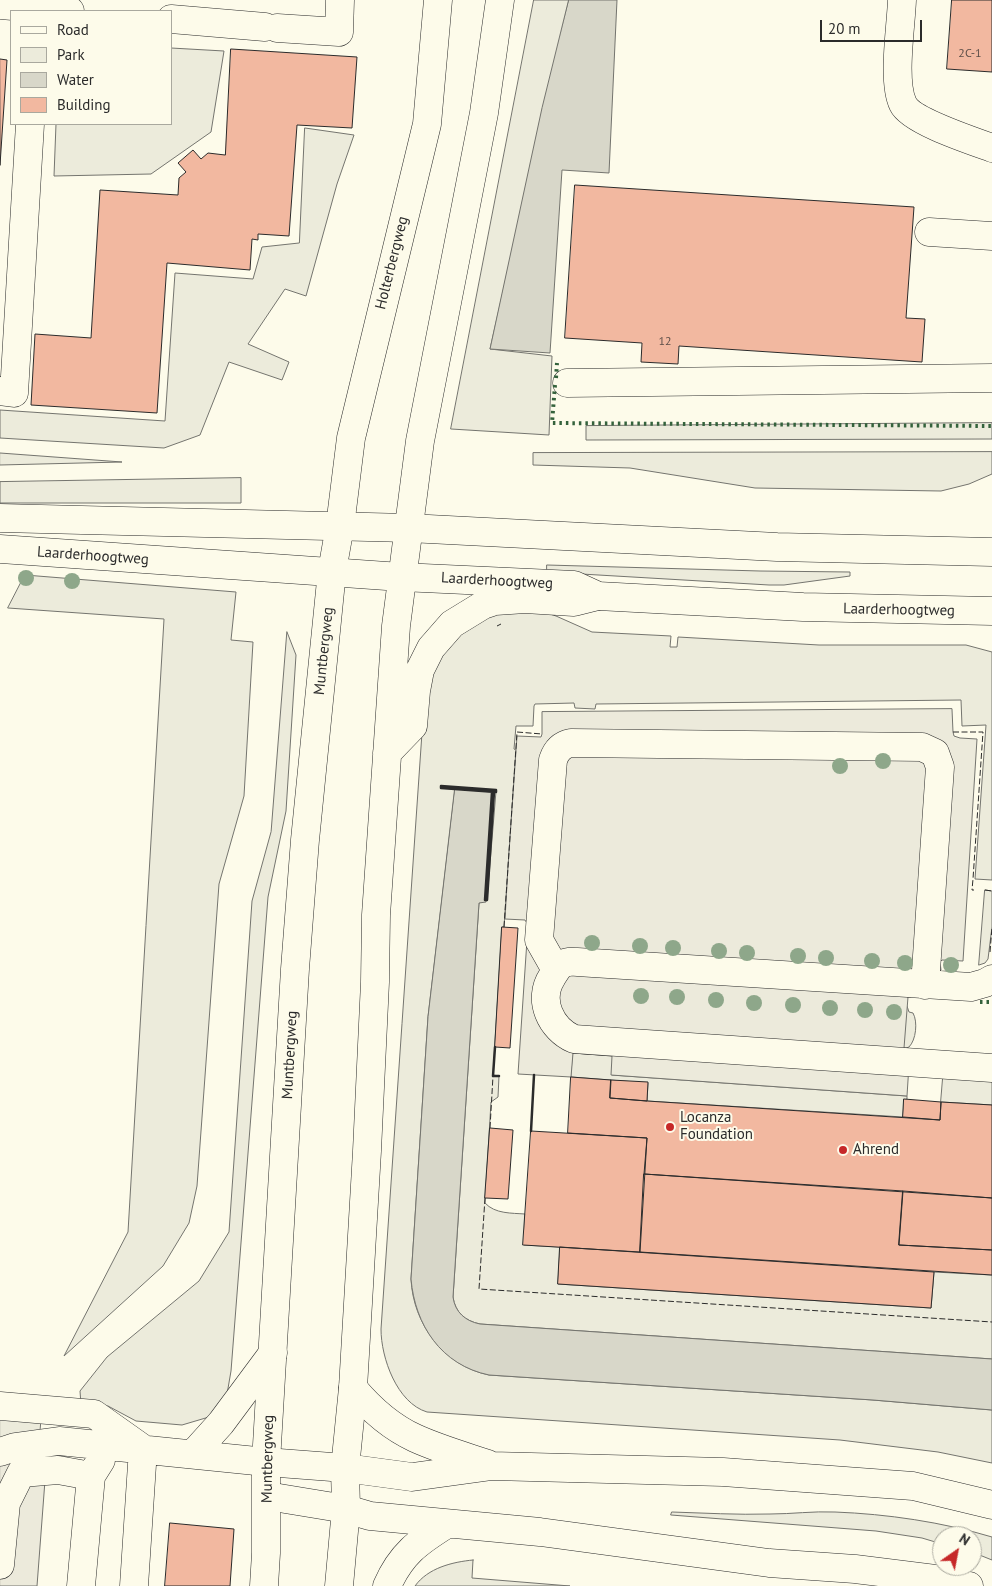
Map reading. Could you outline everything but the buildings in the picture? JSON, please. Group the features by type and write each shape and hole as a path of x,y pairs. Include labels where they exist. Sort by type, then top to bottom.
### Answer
{"main road":[{"path":"172,19 339,32 340,0"},
{"name":"Holterbergweg","path":"340,526 353,429 427,124 438,0"},
{"path":"339,1586 346,1509 345,1468 353,1388 367,1151 376,982 376,915 391,679 401,577 420,441 484,113 500,0"},
{"path":"902,0 898,84 903,106 926,122 992,148"},
{"path":"0,5 36,10"},
{"path":"0,391 14,392 30,125"},
{"path":"929,232 992,236"},
{"path":"567,383 992,378"},
{"path":"0,518 409,528 777,547 992,552"},
{"name":"Muntbergweg","path":"264,1586 267,1496 266,1462 294,988 305,840 332,571 340,526"},
{"name":"Laarderhoogtweg","path":"0,549 401,577 574,585 598,596 803,607 992,611"},
{"path":"387,753 413,726 420,670 431,648 452,624 483,605 496,601 525,599 574,602 598,596"},
{"path":"556,970 539,940 552,760 559,748 564,744 922,746 935,753 940,767 925,985"},
{"path":"992,978 971,987 577,962 565,963 556,970 549,981 546,995 547,1009 552,1022 564,1035 574,1039 992,1068"},
{"path":"192,1454 221,1423 273,1354"},
{"path":"353,1388 367,1404 414,1438 492,1466"},
{"path":"0,1406 94,1414 143,1449"},
{"path":"0,1452 15,1447 59,1441 345,1468 412,1477 492,1466 723,1472 913,1486 992,1505"},
{"path":"81,1586 91,1476 109,1446"},
{"path":"135,1585 143,1449"},
{"path":"0,1565 6,1503 21,1473 58,1470 91,1476"},
{"path":"267,1496 346,1509 370,1516 540,1532 768,1562 855,1569 936,1579 969,1586"},
{"path":"387,1586 392,1574 406,1554 419,1541 447,1524"}],"green space":[{"path":"534,0 569,0 490,349 552,356 549,435 451,429"},
{"path":"172,48 224,51 211,132 151,174 54,176 56,125 172,125"},
{"path":"305,128 354,135 337,184 306,296 285,289 248,344 289,362 282,380 229,362 200,435 164,448 0,438 0,410 165,421 175,273 253,279 262,247 299,243"},
{"path":"992,423 992,439 586,440 586,426"},
{"path":"992,452 992,474 969,484 941,491 755,488 630,468 533,465 533,453"},
{"path":"0,453 122,462 0,465"},
{"path":"241,478 241,503 0,503 0,482"},
{"path":"547,565 850,572 850,576 784,585 769,585 547,572"},
{"path":"25,575 236,592 231,640 253,642 244,796 219,884 197,1186 189,1223 163,1266 64,1356 128,1232 164,619 8,608"},
{"path":"538,610 592,632 671,636 670,647 677,647 678,637 819,645 966,645 992,652 992,880 975,879 986,725 962,726 961,700 596,704 595,709 575,708 574,703 535,704 533,726 516,726 514,749 516,750 493,1075 499,1076 498,1097 491,1102 485,1203 499,1211 525,1214 524,1245 560,1247 558,1284 931,1308 934,1272 992,1275 992,1359 480,1324 470,1321 458,1311 453,1297 479,903 487,900 496,791 441,786 441,788 455,789 428,1017 411,1279 413,1296 425,1327 445,1353 458,1363 489,1375 873,1400 992,1410 992,1463 938,1452 840,1440 427,1412 416,1407 407,1399 393,1378 384,1353 381,1329 423,718 432,671 454,639 493,614"},
{"path":"287,632 296,655 286,811 268,897 231,1371 226,1400 209,1417 182,1425 136,1421 108,1406 81,1405 80,1391 107,1357 199,1281 229,1232 252,901 271,832"},
{"path":"985,890 992,891 992,927 988,959 985,963 979,965"},
{"path":"790,997 907,1006 909,1012 913,1013 915,1017 916,1031 909,1047 904,1049"},
{"path":"573,1053 613,1056 612,1075 907,1096 907,1099 904,1100 903,1117 647,1101 648,1083 571,1077"},
{"path":"943,1078 992,1081 992,1105 941,1102"},
{"path":"0,1416 41,1419 40,1431 0,1440"},
{"path":"672,1512 778,1514 835,1512 874,1515 948,1526 932,1526 932,1541 876,1531 671,1515"},
{"path":"982,1534 992,1537 992,1560 982,1556"},
{"path":"473,1560 472,1578 570,1586 415,1586 434,1570 457,1562"}],"shaded area":[{"path":"952,709 954,736 977,739 963,961 942,960 940,962 941,970 911,997 908,997 904,1048 910,1049 907,1096 611,1075 612,1056 573,1053 571,1077 518,1074 528,925 525,920 505,919 508,867 517,736 541,737 542,712"},
{"path":"0,1451 47,1454 37,1586 0,1586"}],"water":[{"path":"569,0 617,0 609,173 562,170 550,353 490,349 542,108"},
{"path":"455,789 492,792 486,902 479,903 453,1297 458,1311 470,1321 480,1324 992,1359 992,1410 873,1400 489,1375 472,1370 444,1352 425,1327 418,1312 411,1279 428,1017"}],"hedge":[{"path":"556,378 557,363"},
{"path":"555,385 552,423 992,426"},
{"path":"980,1002 992,1002"}],"fence":[{"path":"497,626 501,624"},
{"path":"504,927 517,732 542,734"},
{"path":"953,732 983,732 972,890 974,890"},
{"path":"985,890 992,891"},
{"path":"990,952 992,927"},
{"path":"490,1128 493,1076"},
{"path":"485,1198 479,1289 992,1322"}],"wall":[{"path":"441,786 496,790 496,792 441,788 441,786"},
{"path":"492,792 494,792 487,900 485,900 492,792"},
{"path":"495,1047 493,1076 499,1076"},
{"path":"531,1131 534,1075"}],"place":[{"name":"Locanza Foundation","path":"670,1127"},
{"name":"Ahrend","path":"843,1150"}]}
